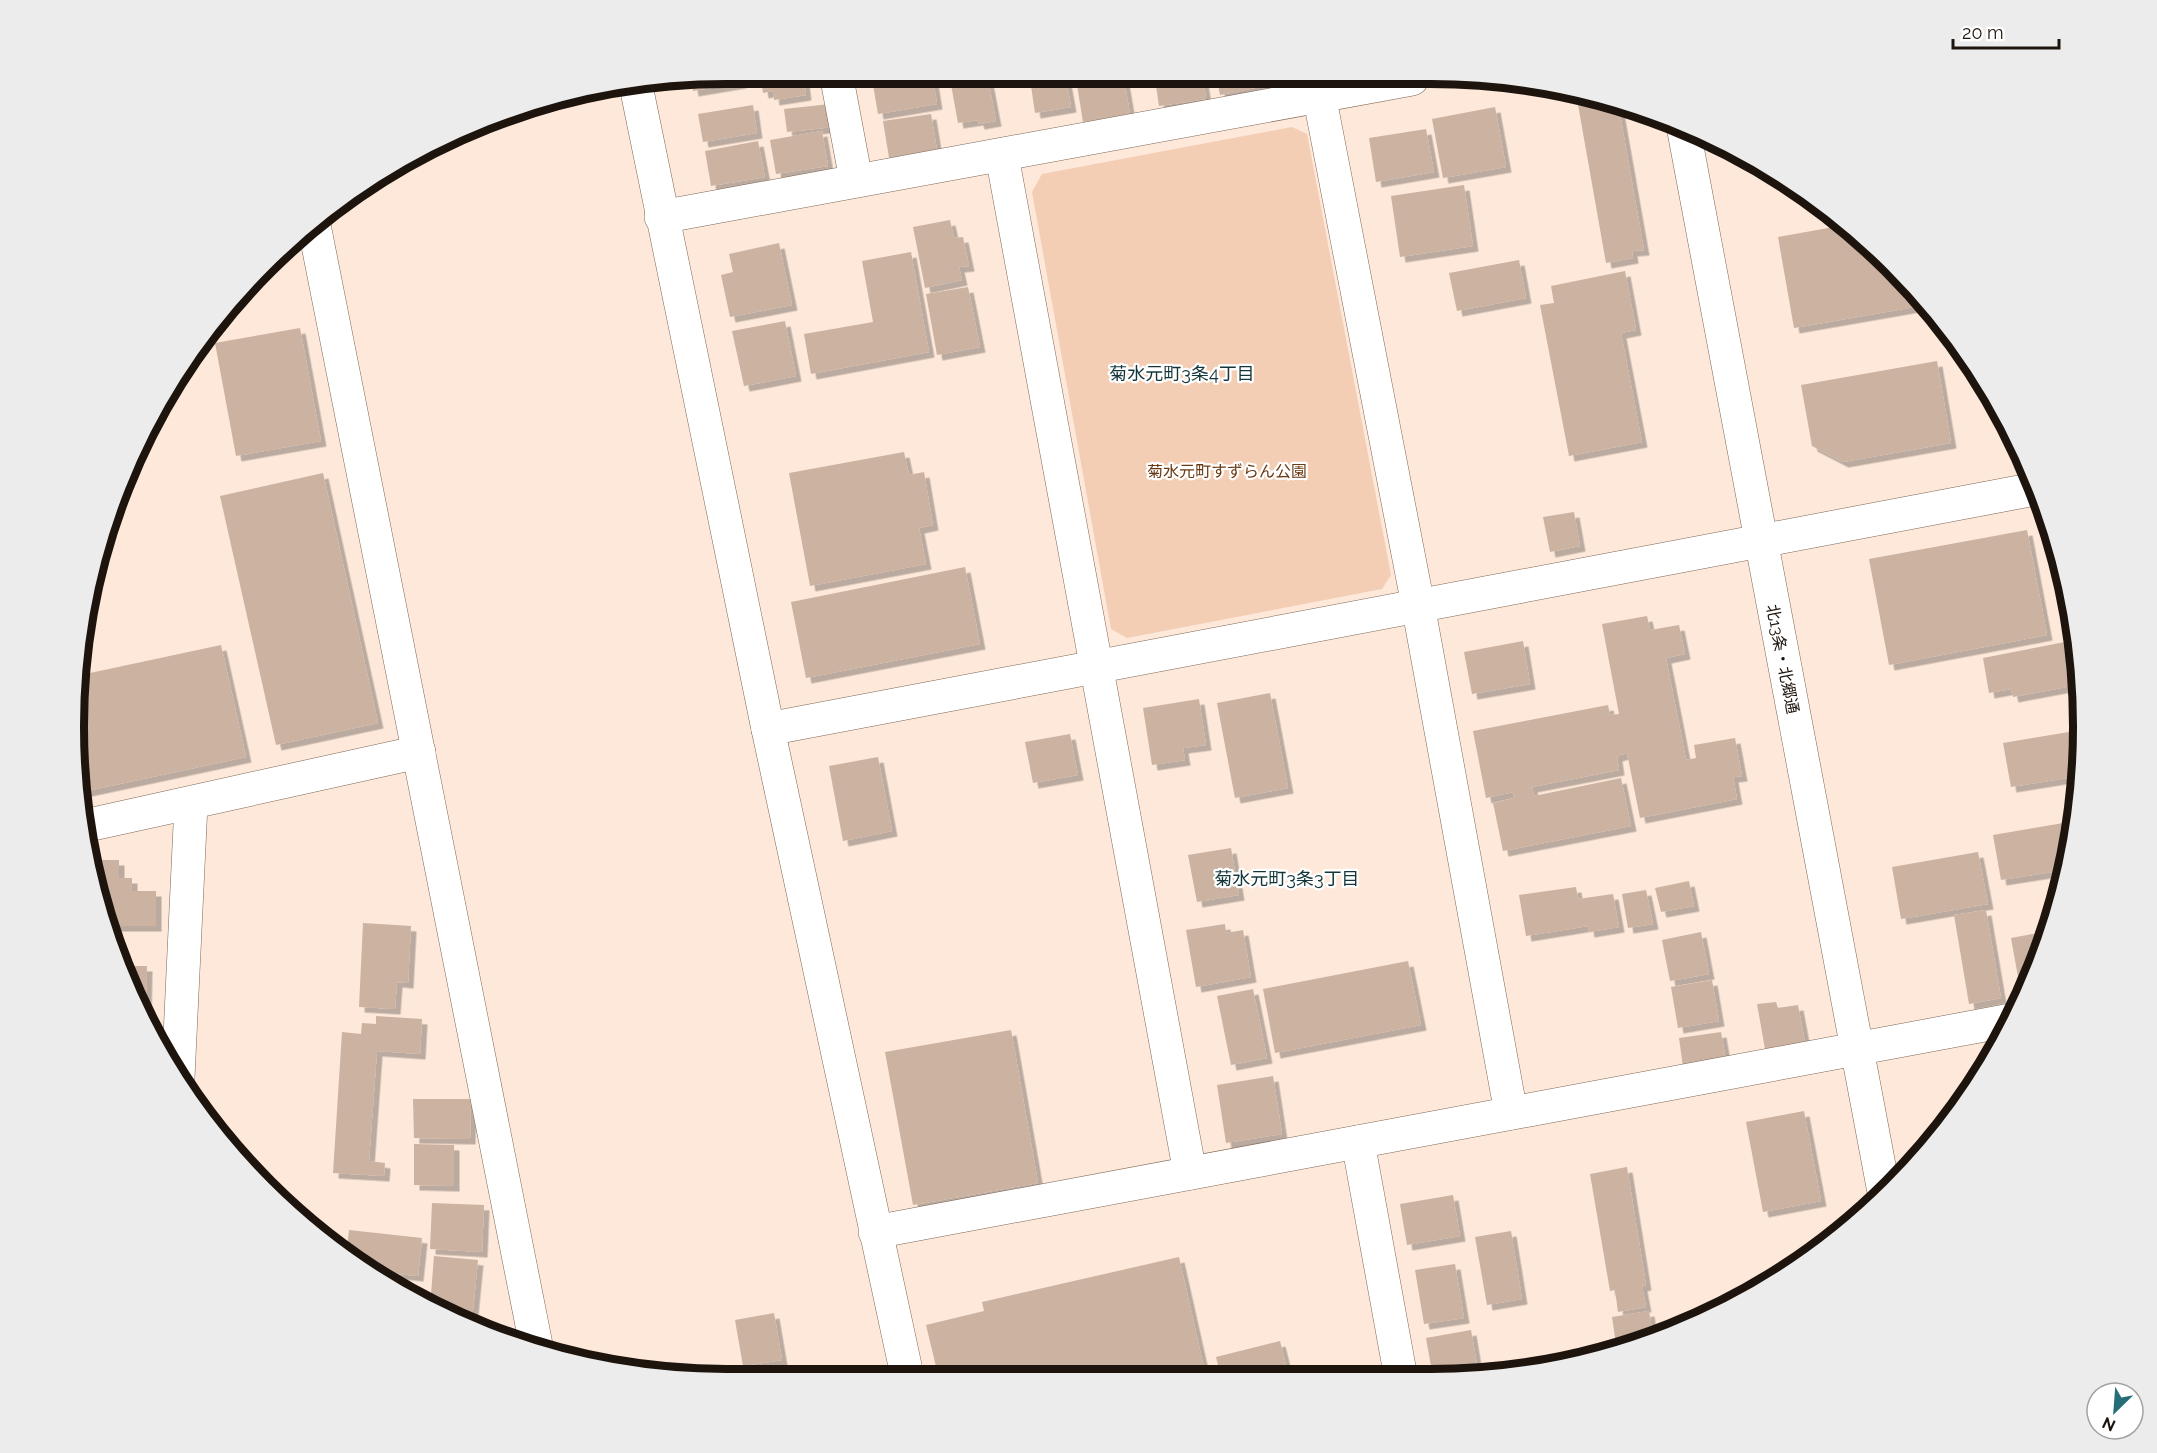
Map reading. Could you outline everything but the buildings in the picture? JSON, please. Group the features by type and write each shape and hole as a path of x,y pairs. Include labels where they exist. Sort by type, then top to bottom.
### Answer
{"street":[{"path":"838,84 856,180"},
{"path":"662,217 856,180 1002,156 1317,88 1359,84"},
{"path":"1317,88 1418,606 1511,1113"},
{"path":"637,90 768,729 906,1369"},
{"name":"北13条・北郷通","path":"1685,137 1882,1183"},
{"path":"1002,156 1190,1173"},
{"path":"316,233 535,1339"},
{"path":"768,729 2028,490"},
{"path":"91,824 419,752"},
{"path":"179,1062 190,804"},
{"path":"875,1232 2001,1022"},
{"path":"1358,1142 1399,1369"}],"green space":[{"name":"菊水元町すずらん公園","path":"1292,127 1307,134 1391,575 1382,589 1127,638 1111,629 1032,192 1042,174"}],"district":[{"name":"菊水元町3条4丁目","path":"1182,374"},
{"name":"菊水元町3条3丁目","path":"1287,879"}]}
